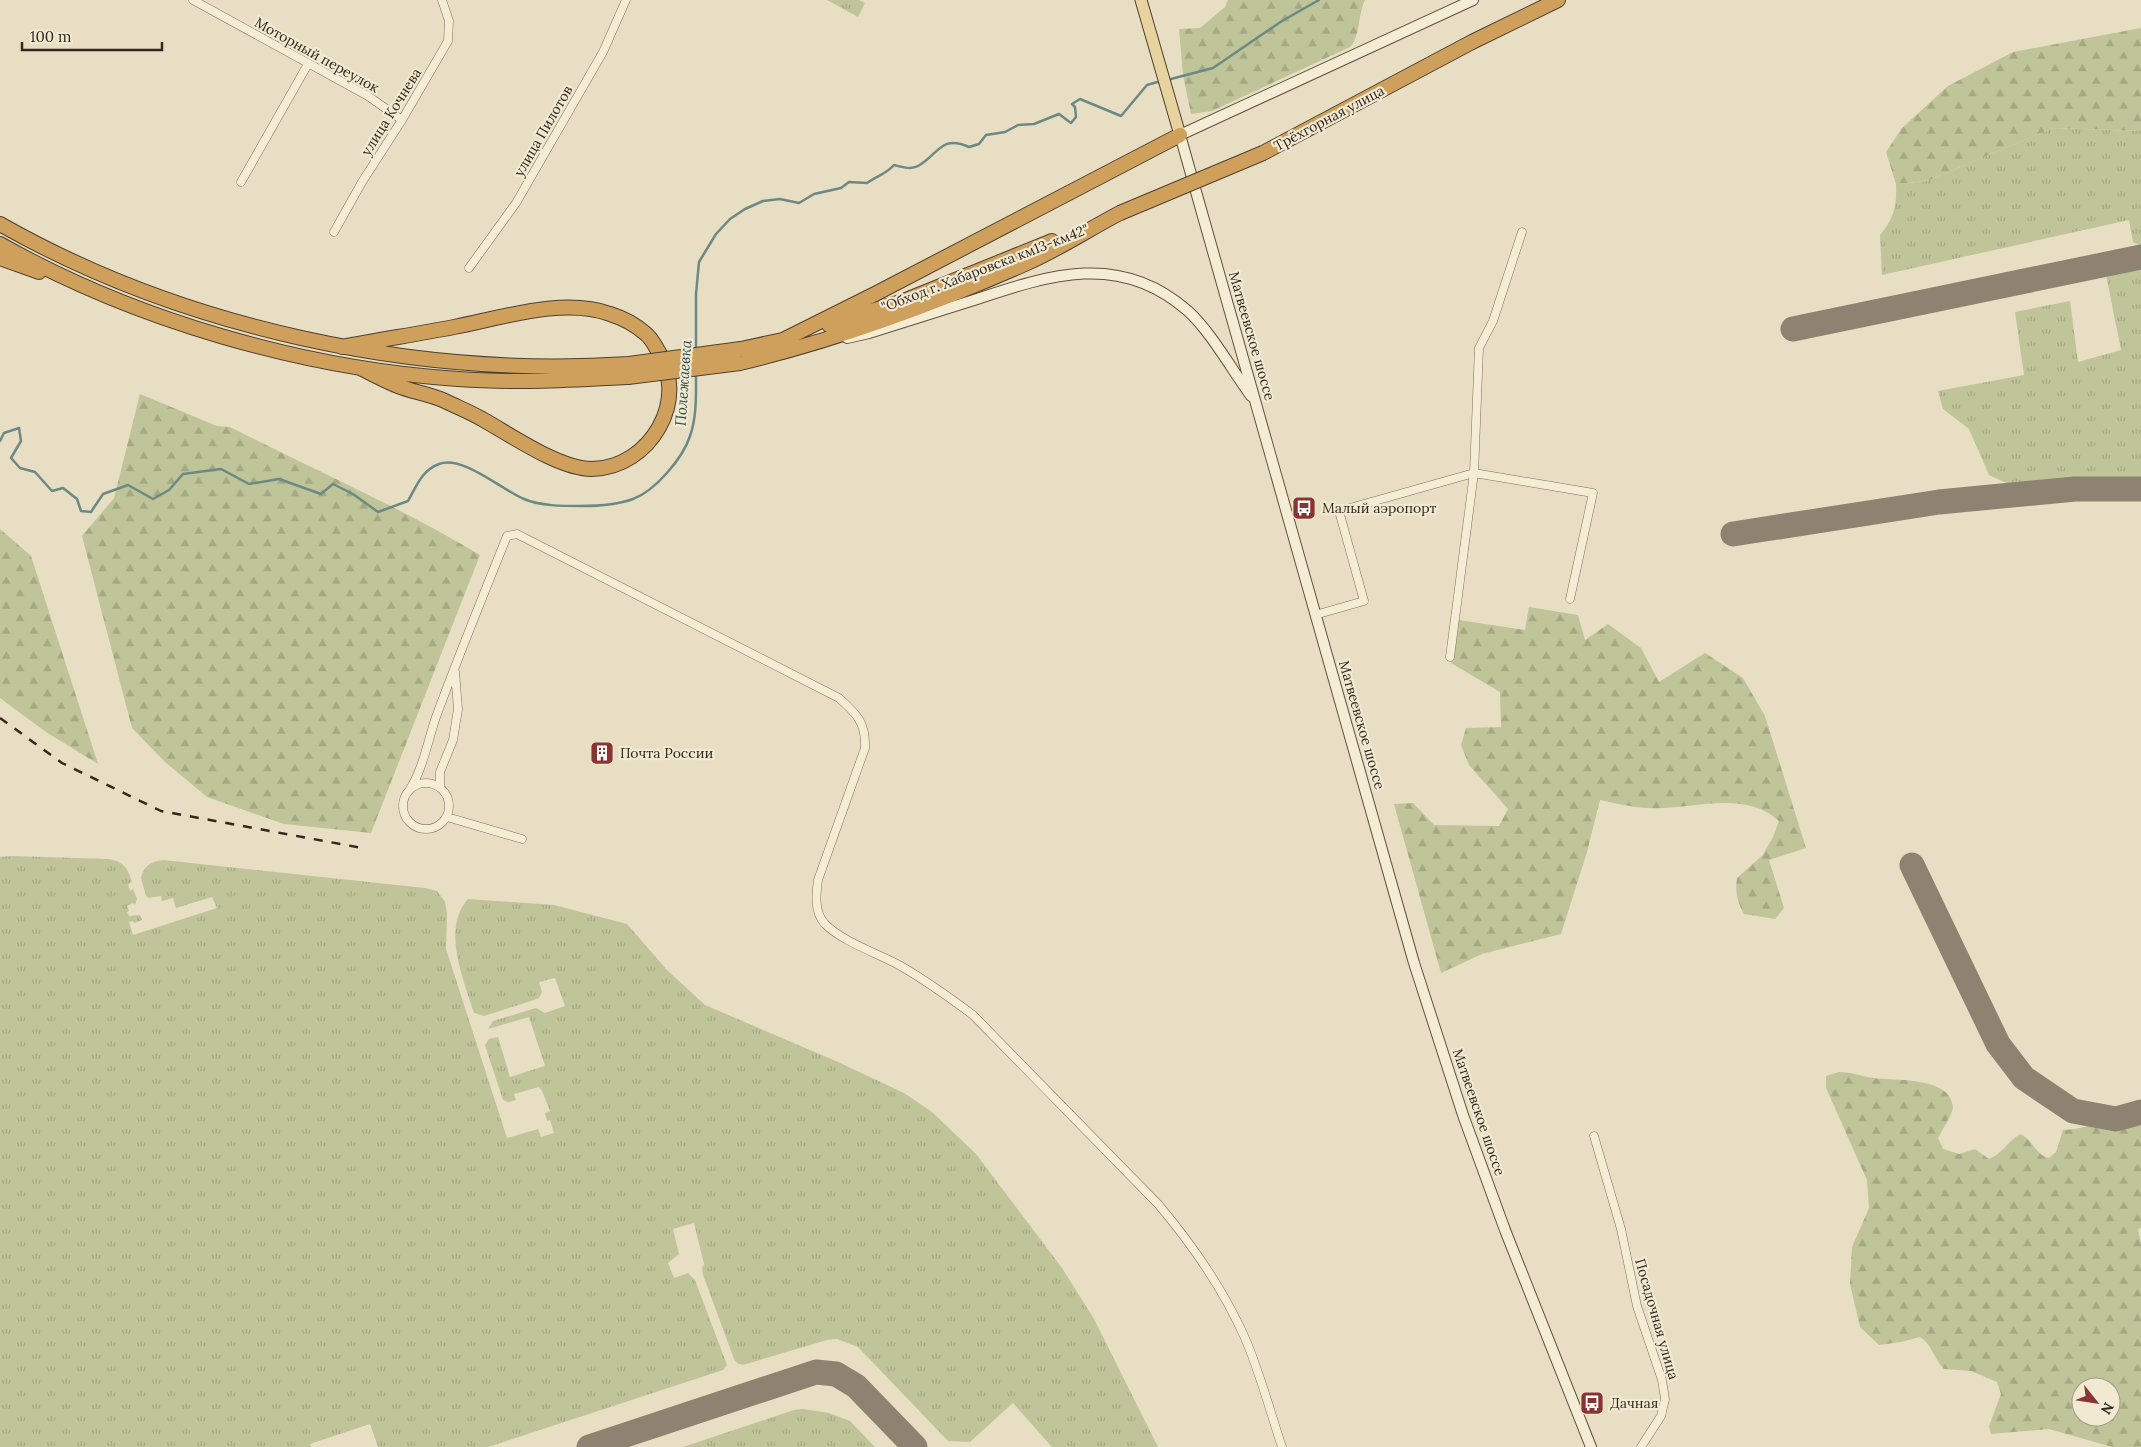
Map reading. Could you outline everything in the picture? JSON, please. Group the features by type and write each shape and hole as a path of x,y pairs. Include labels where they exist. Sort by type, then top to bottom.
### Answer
{"highway":[{"name":"Трёхгорная улица","path":"1095,226 1120,213 1263,153 1472,42 1558,0"},
{"path":"784,346 875,294 1180,135"},
{"name":"\"Обход г. Хабаровска км13-км42\"","path":"0,224 71,261 153,294 274,332 342,347 449,360 588,366 629,371"},
{"name":"\"Обход г. Хабаровска км13-км42\"","path":"0,244 95,290 177,322 283,352 360,368 457,379 537,382 741,356 784,346 913,308 1028,263 1095,226"},
{"path":"0,258 95,290"},
{"path":"342,347 522,313 558,308 584,308 609,313 630,322 647,334 665,360 670,394 661,427 648,444 631,458 610,467 590,469 554,459 442,400 398,386 360,368"}],"main road":[{"name":"Матвеевское шоссе","path":"1141,0 1414,963 1463,1115 1505,1230 1591,1447"},
{"path":"1180,135 1462,3 1473,0"},
{"path":"784,346 870,333 1046,278 1080,273 1103,273 1124,277 1172,298 1189,313 1256,403"}],"street":[{"name":"Моторный переулок","path":"193,0 368,96 402,120"},
{"name":"улица Кочнева","path":"334,232 362,182 402,120 448,41 449,21 442,0"},
{"name":"улица Пилотов","path":"469,268 516,203 603,52 626,0"},
{"path":"241,182 308,64"},
{"path":"1450,657 1474,473 1479,348 1493,321 1522,232"},
{"path":"1315,614 1364,601 1339,511 1474,473 1593,493 1570,599"},
{"path":"455,668 458,709 453,740 440,772 440,787 449,801 448,816 437,827 430,830 416,827 410,823 405,817 403,803 418,777 421,763 455,668 507,536 516,534 791,675 811,683 839,698 852,709 866,732 865,748 818,880 816,896 818,910 824,923 838,934 899,965 932,985 973,1015 1158,1204 1178,1227 1196,1254 1245,1338 1282,1447"},
{"path":"410,788 425,783 440,787"},
{"path":"448,816 522,839"},
{"name":"Посадочная улица","path":"1594,1136 1621,1229 1637,1306 1662,1380 1665,1399 1661,1416 1641,1447"}],"green space":[{"path":"827,0 859,0 865,3 858,17"},
{"path":"1228,0 1365,0 1356,38 1350,47 1212,111 1191,114 1183,75 1179,29 1200,28 1225,7"},
{"path":"2141,28 2141,131 2053,128 1927,181 1896,184 1886,152 1902,128 1948,86 2013,52"},
{"path":"2053,128 2141,131 2141,246 2133,242 2129,220 1882,275 1880,235 1889,223 1894,211 1896,184 1927,181"},
{"path":"2141,267 2141,483 2015,487 1989,475 1969,429 1943,409 1938,391 2024,375 2015,312 2070,301 2078,362 2121,350 2106,275"},
{"path":"140,394 217,426 230,427 388,504 480,555 371,833 284,824 207,797 165,762 132,728 82,536 114,498"},
{"path":"0,529 31,556 98,764 46,732 0,698"},
{"path":"1529,607 1578,615 1585,640 1608,624 1641,648 1659,682 1705,653 1743,678 1765,716 1806,848 1769,860 1784,908 1775,919 1744,914 1736,892 1737,878 1762,856 1773,837 1779,821 1765,811 1749,805 1732,803 1645,808 1600,800 1587,852 1561,934 1482,954 1441,973 1394,804 1413,803 1434,825 1499,826 1508,809 1469,765 1461,745 1466,728 1501,727 1500,692 1451,663 1459,620 1525,630"},
{"path":"0,857 108,859 118,861 127,869 132,882 128,884 130,891 133,889 137,899 135,905 133,903 127,906 129,911 127,912 129,916 140,915 142,920 134,923 133,921 129,922 133,935 217,908 212,897 176,908 173,898 162,901 161,896 149,898 146,896 141,878 146,867 163,860 425,888 437,891 445,902 447,913 446,949 507,1138 538,1129 541,1137 554,1133 550,1120 547,1121 545,1113 550,1111 539,1087 514,1094 516,1100 508,1102 503,1100 485,1045 489,1039 498,1037 510,1077 545,1066 529,1017 488,1029 493,1021 536,1008 545,1013 565,1006 555,978 539,982 542,992 539,998 484,1016 474,1013 457,955 456,925 460,911 468,899 554,905 627,924 667,970 705,1005 838,1062 904,1093 932,1112 976,1154 1062,1268 1094,1319 1158,1447 1052,1447 1013,1403 970,1442 948,1441 858,1347 837,1339 827,1340 743,1365 737,1363 703,1275 702,1268 704,1264 694,1223 673,1229 679,1254 668,1263 674,1278 688,1273 695,1280 727,1365 723,1370 488,1447 378,1447 370,1424 310,1444 311,1447 0,1447"},
{"path":"1839,1072 1933,1085 1943,1090 1950,1098 1953,1108 1938,1138 1943,1149 1959,1154 1975,1149 1989,1159 1998,1154 2020,1134 2040,1153 2049,1158 2056,1152 2063,1130 2141,1114 2141,1228 2138,1229 2141,1243 2141,1447 2112,1447 2049,1429 1991,1434 1989,1426 2001,1394 1997,1382 1971,1371 1944,1369 1920,1337 1879,1345 1860,1327 1850,1284 1852,1247 1869,1208 1867,1180 1826,1088 1826,1076"},
{"path":"803,1409 829,1413 850,1421 875,1447 683,1447 794,1410"}],"waterway":[{"name":"Полежаевка","path":"1167,80 1213,68 1282,21 1319,0"},
{"name":"Полежаевка","path":"696,349 696,294 699,262 716,234 730,219 745,209 763,201 780,199 799,203 814,194 841,188 849,182 867,183 885,173 894,165 909,168 918,166 946,144 960,144 969,147 979,144 986,135 1005,132 1018,125 1034,124 1059,114 1071,123 1076,117 1075,107 1072,104 1080,99 1121,116 1147,85 1161,81"},
{"name":"Полежаевка","path":"0,441 4,433 19,428 21,441 11,458 20,468 35,472 52,491 63,488 77,499 81,511 91,512 103,494 128,485 153,499 169,490 183,474 221,469 249,484 279,479 321,494 333,484 353,494 378,512 408,501 428,470 439,464 449,463 459,464 471,469 515,495 530,501 559,506 607,505 621,503 641,495 659,481 675,463 686,445 694,421 696,372"}],"taxiway":[{"path":"1793,329 2141,257"},
{"path":"1733,534 1939,502 2075,489 2141,489"},
{"path":"1912,865 1998,1044 2024,1078 2073,1111 2116,1119 2141,1112"},
{"path":"589,1447 816,1372 836,1374 856,1386 915,1447"}],"railway":[{"path":"0,718 62,763 161,811 362,848"}],"place":[{"name":"Малый аэропорт","path":"1304,508"},
{"name":"Почта России","path":"602,753"},
{"name":"Дачная","path":"1592,1403"}]}
